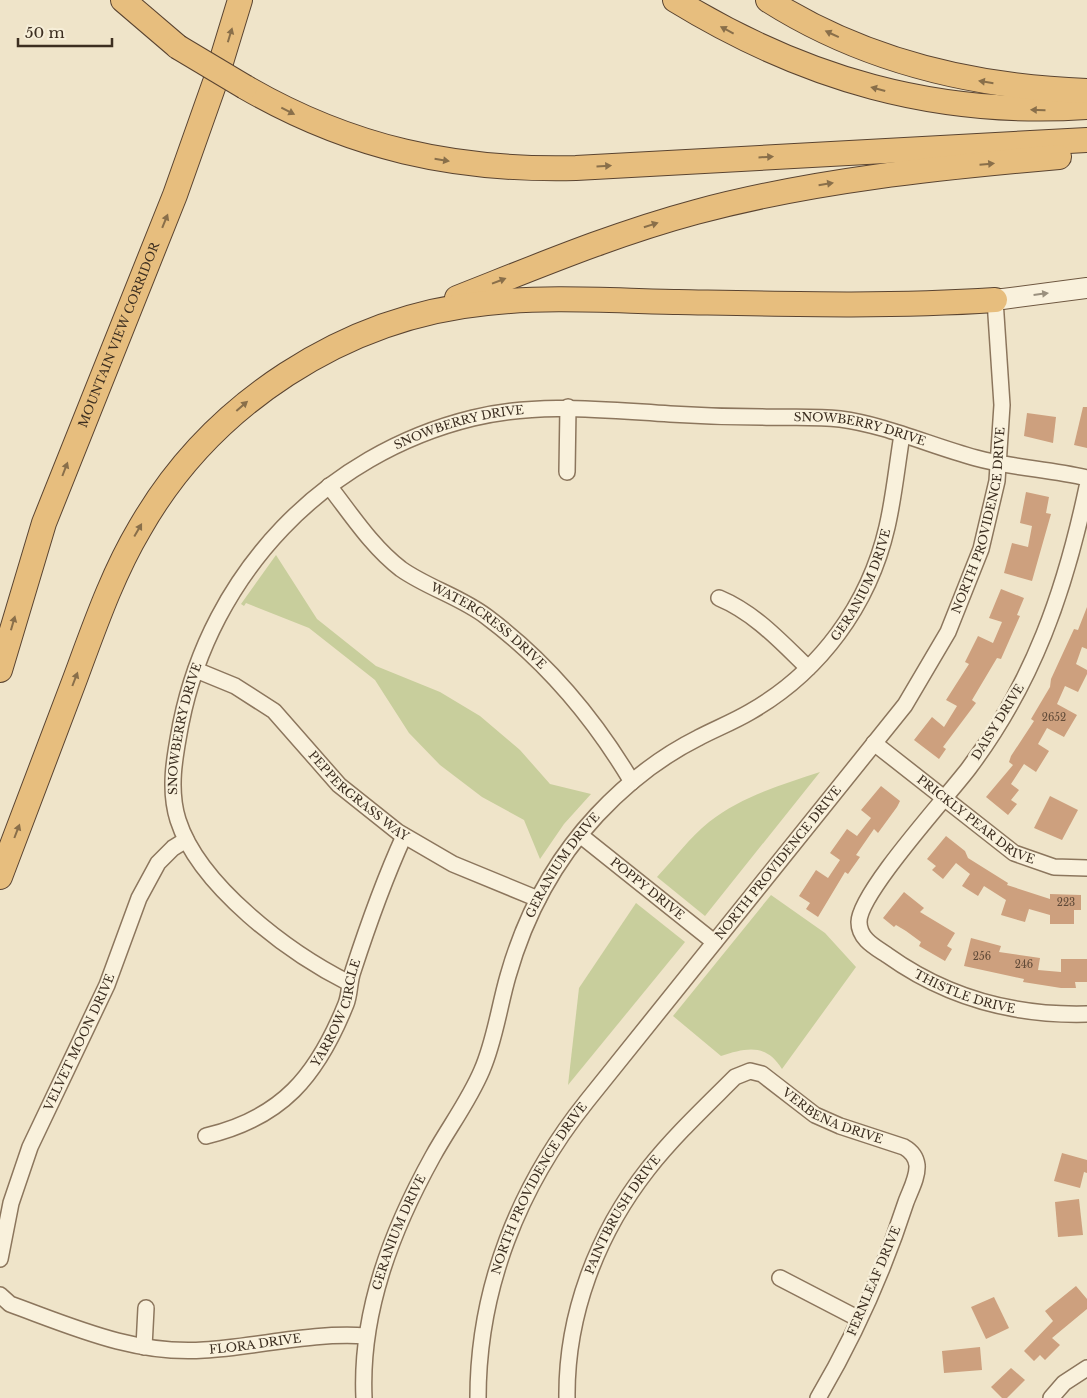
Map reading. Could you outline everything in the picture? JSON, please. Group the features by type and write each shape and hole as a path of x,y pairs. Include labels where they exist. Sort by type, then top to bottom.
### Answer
{"highway":[{"path":"123,0 178,47 296,115 376,145 441,160 518,168 576,168 1087,140"},
{"name":"MOUNTAIN VIEW CORRIDOR","path":"0,670 44,523 176,195 215,82 240,0"},
{"path":"675,0 724,29 786,58 851,82 884,91 980,107 1045,110 1087,107"},
{"path":"768,0 851,43 923,68 988,82 1087,91"},
{"path":"0,877 111,584 127,550 157,500 190,457 249,401 315,356 388,324 625,234 735,202 814,186 910,172 1087,155"},
{"path":"388,324 454,307 514,300 874,305 995,300"}],"main road":[{"path":"995,300 1087,288"}],"street":[{"name":"NORTH PROVIDENCE DRIVE","path":"478,1398 481,1336 490,1292 502,1249 526,1195 548,1155 574,1116 874,743 920,682 960,606 981,549 999,464 1001,376 995,300"},
{"name":"SNOWBERRY DRIVE","path":"349,983 305,958 262,926 224,890 186,840 176,812 173,773 183,714 196,670 216,620 242,576 276,534 329,486 353,469 387,450 452,424 512,411 568,407 703,416 825,418 856,422 999,464 1087,478"},
{"path":"567,472 568,407"},
{"name":"GERANIUM DRIVE","path":"364,1398 366,1336 372,1306 400,1224 423,1175 460,1113 482,1070 494,1036 518,947 538,899 555,868 580,835 632,782 681,747 764,704 808,668 827,649 848,621 871,576 888,526 902,435"},
{"name":"WATERCRESS DRIVE","path":"329,486 374,544 392,562 412,576 470,605 532,654 583,709 632,782"},
{"name":"DAISY DRIVE","path":"860,929 860,913 871,895 907,843 970,767 1000,723 1036,655 1064,582 1087,487"},
{"path":"720,598 739,607 758,620 808,668"},
{"name":"PEPPERGRASS WAY","path":"196,670 235,686 274,711 340,785 377,817 404,836 453,864 538,899"},
{"name":"PRICKLY PEAR DRIVE","path":"874,743 1014,852 1054,867 1087,868"},
{"name":"POPPY DRIVE","path":"580,835 714,942"},
{"name":"YARROW CIRCLE","path":"206,1136 256,1119 272,1110 295,1090 314,1066 347,1002 349,983 379,893 404,836"},
{"name":"VELVET MOON DRIVE","path":"0,1259 11,1203 30,1147 107,985 142,890 158,863 173,848 186,840"},
{"name":"THISTLE DRIVE","path":"860,929 870,943 916,976 951,992 1028,1011 1087,1014"},
{"name":"VERBENA DRIVE","path":"750,1071 762,1074 815,1115 840,1126 904,1147 915,1159"},
{"name":"PAINTBRUSH DRIVE","path":"567,1398 571,1342 583,1291 598,1251 620,1209 649,1167 669,1145 735,1077 750,1071"},
{"name":"FERNLEAF DRIVE","path":"818,1398 859,1319 903,1212 917,1170 915,1159"},
{"path":"780,1278 859,1319"},
{"name":"FLORA DRIVE","path":"0,1295 10,1304 96,1336 144,1347 205,1350 327,1335 366,1336"},
{"path":"144,1347 146,1308"},
{"path":"1051,1398 1064,1383 1087,1368"}],"green space":[{"path":"276,555 317,619 376,666 440,692 480,716 520,750 550,784 591,794 564,824 540,859 524,820 482,797 440,765 409,733 375,680 309,628 246,603 244,606 241,604"},
{"path":"820,772 705,916 657,877 695,834 722,813 762,792"},
{"path":"771,895 825,933 856,967 782,1069 776,1061 762,1051 747,1050 721,1056 673,1016"},
{"path":"636,903 685,942 568,1085 579,988"}],"building":[{"path":"1083,407 1087,407 1087,448 1074,445"},
{"path":"1027,413 1056,417 1053,443 1024,436"},
{"path":"1026,492 1049,497 1046,513 1051,514 1032,581 1004,573 1012,543 1028,547 1032,526 1020,523"},
{"path":"1001,589 1024,598 1017,615 1020,616 1001,659 997,658 972,700 976,703 943,747 946,749 939,759 914,740 932,717 944,727 957,706 946,700 969,664 965,662 978,636 993,643 1002,622 989,618"},
{"path":"1087,607 1087,649 1082,647 1076,664 1087,670 1087,674 1078,692 1065,686 1057,704 1077,715 1064,737 1047,728 1038,744 1049,751 1036,772 1024,764 1011,784 1019,790 1011,800 1017,804 1008,815 986,797 1013,765 1009,762 1011,756 1034,721 1031,719 1050,687 1051,679 1074,629 1078,630"},
{"path":"881,786 900,801 878,833 874,829 856,855 860,857 848,874 845,872 818,917 806,909 810,903 799,896 816,870 828,878 840,860 830,853 847,829 857,836 871,818 861,810"},
{"path":"1050,796 1078,810 1062,840 1034,828"},
{"path":"946,836 965,851 968,858 1008,883 1007,885 1050,899 1050,894 1081,895 1081,910 1074,910 1074,924 1050,924 1050,915 1029,909 1025,922 1001,915 1006,900 984,886 978,896 962,886 970,874 956,863 943,879 932,870 936,866 927,859"},
{"path":"904,892 924,908 920,912 955,933 947,946 952,949 945,961 919,946 921,942 896,925 894,927 883,918"},
{"path":"971,938 1001,946 999,952 1040,958 1038,970 1061,972 1061,959 1087,959 1087,982 1075,982 1076,988 1061,988 1023,982 1024,979 964,966"},
{"path":"1062,1153 1087,1160 1087,1173 1084,1172 1080,1188 1054,1181"},
{"path":"1079,1199 1083,1235 1058,1237 1055,1202"},
{"path":"1076,1286 1087,1299 1087,1309 1052,1338 1060,1345 1045,1360 1040,1355 1034,1361 1024,1351 1053,1321 1045,1311"},
{"path":"994,1297 1009,1328 986,1339 971,1307"},
{"path":"980,1347 982,1370 944,1373 942,1351"},
{"path":"1011,1368 1025,1380 1007,1398 1002,1398 991,1387"}]}
